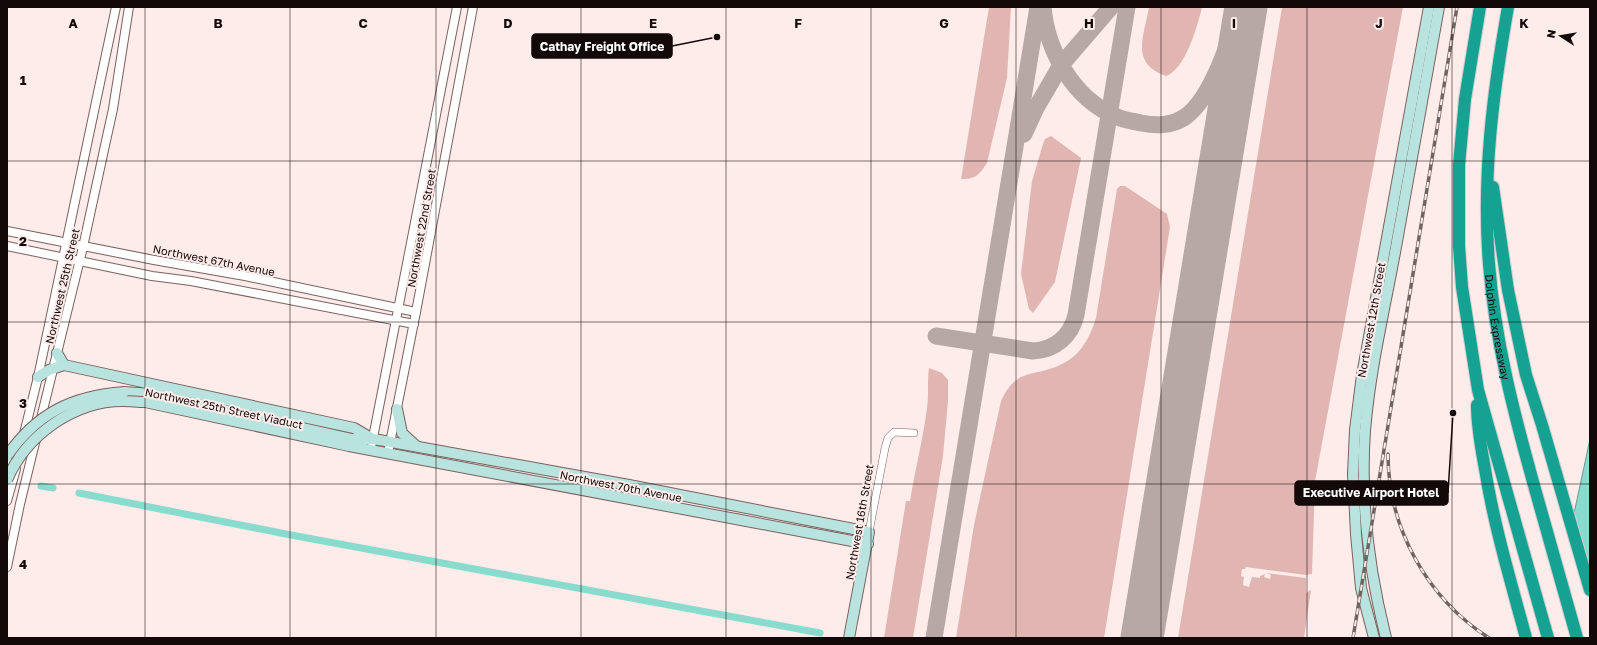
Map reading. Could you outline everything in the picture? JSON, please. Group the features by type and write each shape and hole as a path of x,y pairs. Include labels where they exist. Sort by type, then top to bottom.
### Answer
{"highway":[{"path":"1480,7 1465,98 1459,165 1458,201 1462,287 1478,390 1548,638"},
{"name":"Dolphin Expressway","path":"1508,7 1494,93 1489,152 1487,199 1488,253 1493,304 1500,350 1513,409 1576,632"},
{"path":"1489,152 1502,251 1521,354 1590,590"},
{"path":"1478,390 1477,425 1488,491 1502,550 1526,638"}],"main road":[{"name":"Northwest 12th Street","path":"1374,638 1361,588 1353,474 1355,430 1362,375 1429,7"},
{"name":"Northwest 12th Street","path":"1386,638 1378,608 1368,550 1364,509 1365,431 1376,355 1439,7"},
{"path":"57,353 64,365"},
{"path":"38,377 54,368 64,365 354,428 373,439"},
{"name":"Northwest 25th Street Viaduct","path":"7,456 17,442 32,428 63,406 83,398 105,393 124,392 152,394 352,439 373,439"},
{"name":"Northwest 25th Street Viaduct","path":"7,480 24,451 43,431 79,410 100,404 122,401 145,402 370,450"},
{"path":"397,409 402,432 418,447"},
{"name":"Northwest 70th Avenue","path":"373,439 629,485 869,532"},
{"name":"Northwest 70th Avenue","path":"370,450 868,544"},
{"name":"Northwest 16th Street","path":"849,638 868,544 869,532"}],"street":[{"name":"Northwest 25th Street","path":"7,501 38,377 116,7"},
{"name":"Northwest 25th Street","path":"7,568 29,464 83,247 113,108 129,7"},
{"name":"Northwest 22nd Street","path":"370,450 457,7"},
{"name":"Northwest 22nd Street","path":"388,453 414,324 473,7"},
{"name":"Northwest 67th Avenue","path":"7,231 66,242 83,247 245,276 416,312"},
{"path":"7,246 156,277 192,281 414,324"},
{"name":"Northwest 16th Street","path":"869,532 888,438 894,432 914,433"},
{"path":"18,461 29,464"}],"shaded area":[{"path":"989,7 1011,7 1007,78 987,163 977,176 961,179"},
{"path":"1149,7 1202,7 1194,35 1185,56 1173,72 1166,76 1155,71 1147,64 1143,56 1143,39"},
{"path":"1282,7 1403,7 1315,481 1312,574 1306,575 1246,567 1245,569 1242,569 1241,576 1244,577 1243,585 1249,587 1252,577 1260,578 1260,576 1265,574 1264,577 1270,579 1271,575 1266,573 1306,578 1306,593 1311,590 1304,638 1178,638"},
{"path":"1051,136 1081,158 1055,282 1033,313 1029,309 1021,274 1032,181 1045,139"},
{"path":"1120,186 1125,186 1167,214 1170,227 1104,638 956,638 974,525 1001,401 1013,382 1027,375 1052,368 1069,360 1080,350 1088,339 1096,318 1117,189"},
{"path":"929,368 942,373 948,380 948,401 943,456 913,638 884,638 906,501 910,501 928,403"}],"water":[{"path":"1590,439 1590,575 1572,523"}],"waterway":[{"path":"41,486 53,488"},
{"path":"79,493 291,535 820,633"}],"taxiway":[{"path":"934,638 1038,7"},
{"path":"1043,7 1050,40 1056,56 1075,85 1087,98 1100,108 1118,117 1153,125 1169,124 1180,120 1195,108 1204,96 1226,50 1239,7"},
{"path":"1024,134 1036,108 1061,65 1111,7"},
{"path":"936,336 1033,351 1055,345 1066,335 1074,323 1127,7"}],"runway":[{"path":"1142,638 1246,7"}],"railway":[{"path":"1353,638 1457,7"},
{"path":"1388,454 1390,482 1395,508 1415,559 1430,582 1447,603 1467,622 1489,638"}],"place":[{"name":"Cathay Freight Office","path":"717,37"},
{"name":"Executive Airport Hotel","path":"1453,413"}]}
